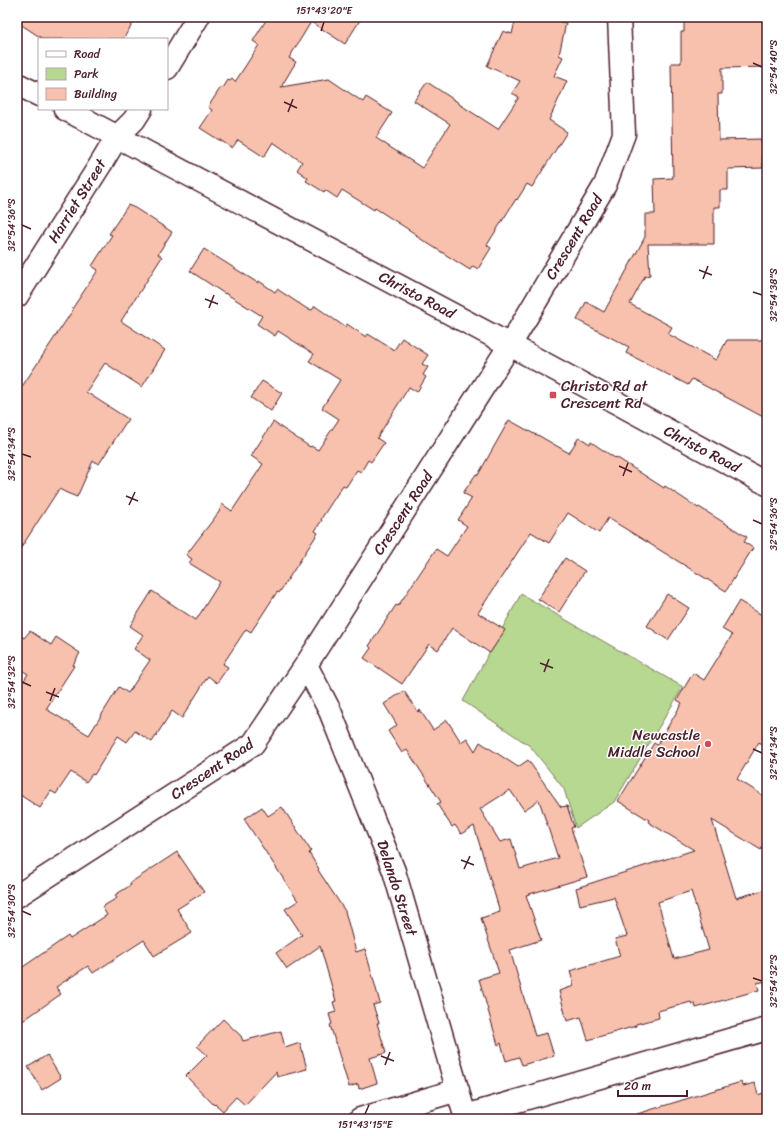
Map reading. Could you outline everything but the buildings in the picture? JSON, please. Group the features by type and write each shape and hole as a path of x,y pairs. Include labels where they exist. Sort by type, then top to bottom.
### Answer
{"street":[{"path":"168,66 198,17"},
{"name":"Crescent Road","path":"17,896 254,744 510,345 605,185 624,134 619,17"},
{"path":"17,84 38,94"},
{"name":"Christo Road","path":"67,110 510,345 767,484"},
{"name":"Harriet Street","path":"17,296 117,137 134,120 140,110"},
{"name":"Delando Street","path":"306,665 330,711 394,871 466,1118"},
{"path":"466,1118 767,1029"},
{"path":"360,1119 458,1090"}],"green space":[{"path":"521,594 683,687 614,802 576,828 564,789 530,746 463,701"}],"place":[{"name":"Christo Rd at Crescent Rd","path":"553,395"},
{"name":"Newcastle Middle School","path":"708,744"}]}
